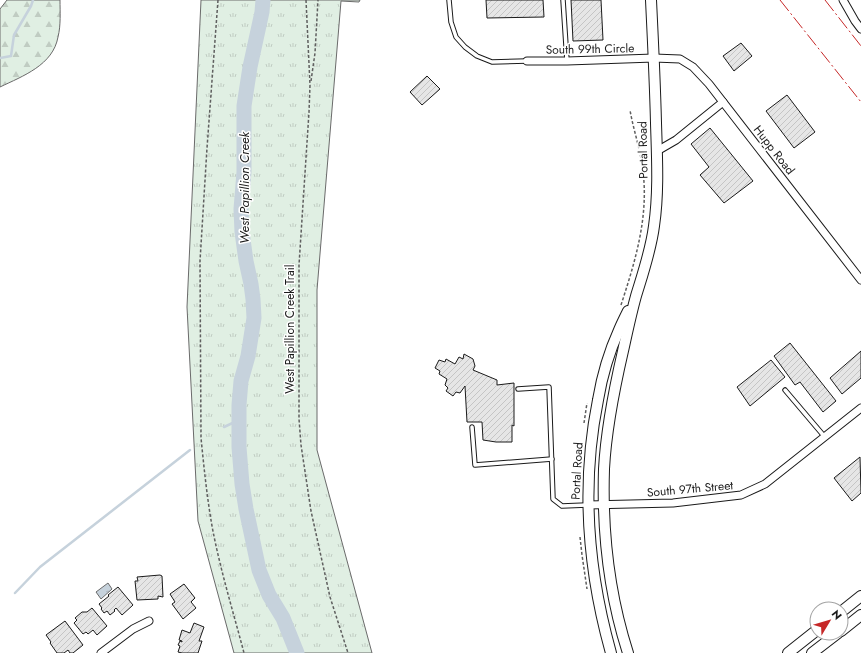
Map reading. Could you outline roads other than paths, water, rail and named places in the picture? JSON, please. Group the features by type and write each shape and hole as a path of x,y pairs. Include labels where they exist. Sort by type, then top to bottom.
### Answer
{"main road":[{"name":"Portal Road","path":"628,653 614,600 610,577 604,505 605,462 617,377 636,297 648,255 654,227 657,200 657,151 651,0"},
{"name":"Portal Road","path":"611,653 594,577 590,543 588,505 590,454 593,423 610,353 618,330 636,297"},
{"path":"849,606 861,596"},
{"path":"849,625 861,615"},
{"path":"788,653 809,636"},
{"path":"812,653 828,641"}],"street":[{"path":"843,0 861,29"},
{"name":"South 99th Circle","path":"527,61 654,58"},
{"name":"Hupp Road","path":"654,58 680,59 693,67 709,84 861,280"},
{"path":"657,151 676,140 723,102"},
{"name":"South 97th Street","path":"588,505 673,503 741,495 765,484 861,408"},
{"path":"102,653 134,628 149,621"}],"lane":[{"path":"449,0 451,22 456,37 465,47 477,56 492,62 527,61"},
{"path":"563,0 567,61"},
{"path":"518,389 549,387 553,499 562,506 588,505"},
{"path":"785,390 824,436"},
{"path":"472,427 475,465 552,459"}],"water":[{"path":"108,583 112,589 101,599 96,592"}],"waterway":[{"path":"0,58 11,56 14,35 33,0"},
{"name":"West Papillion Creek","path":"263,0 244,106 244,172 241,209 242,232 251,284 254,318 248,356 241,381 239,405 239,447 246,509 259,570 269,595 283,618 297,653"},
{"path":"224,427 239,420"},
{"path":"15,593 40,567 190,450"}]}
